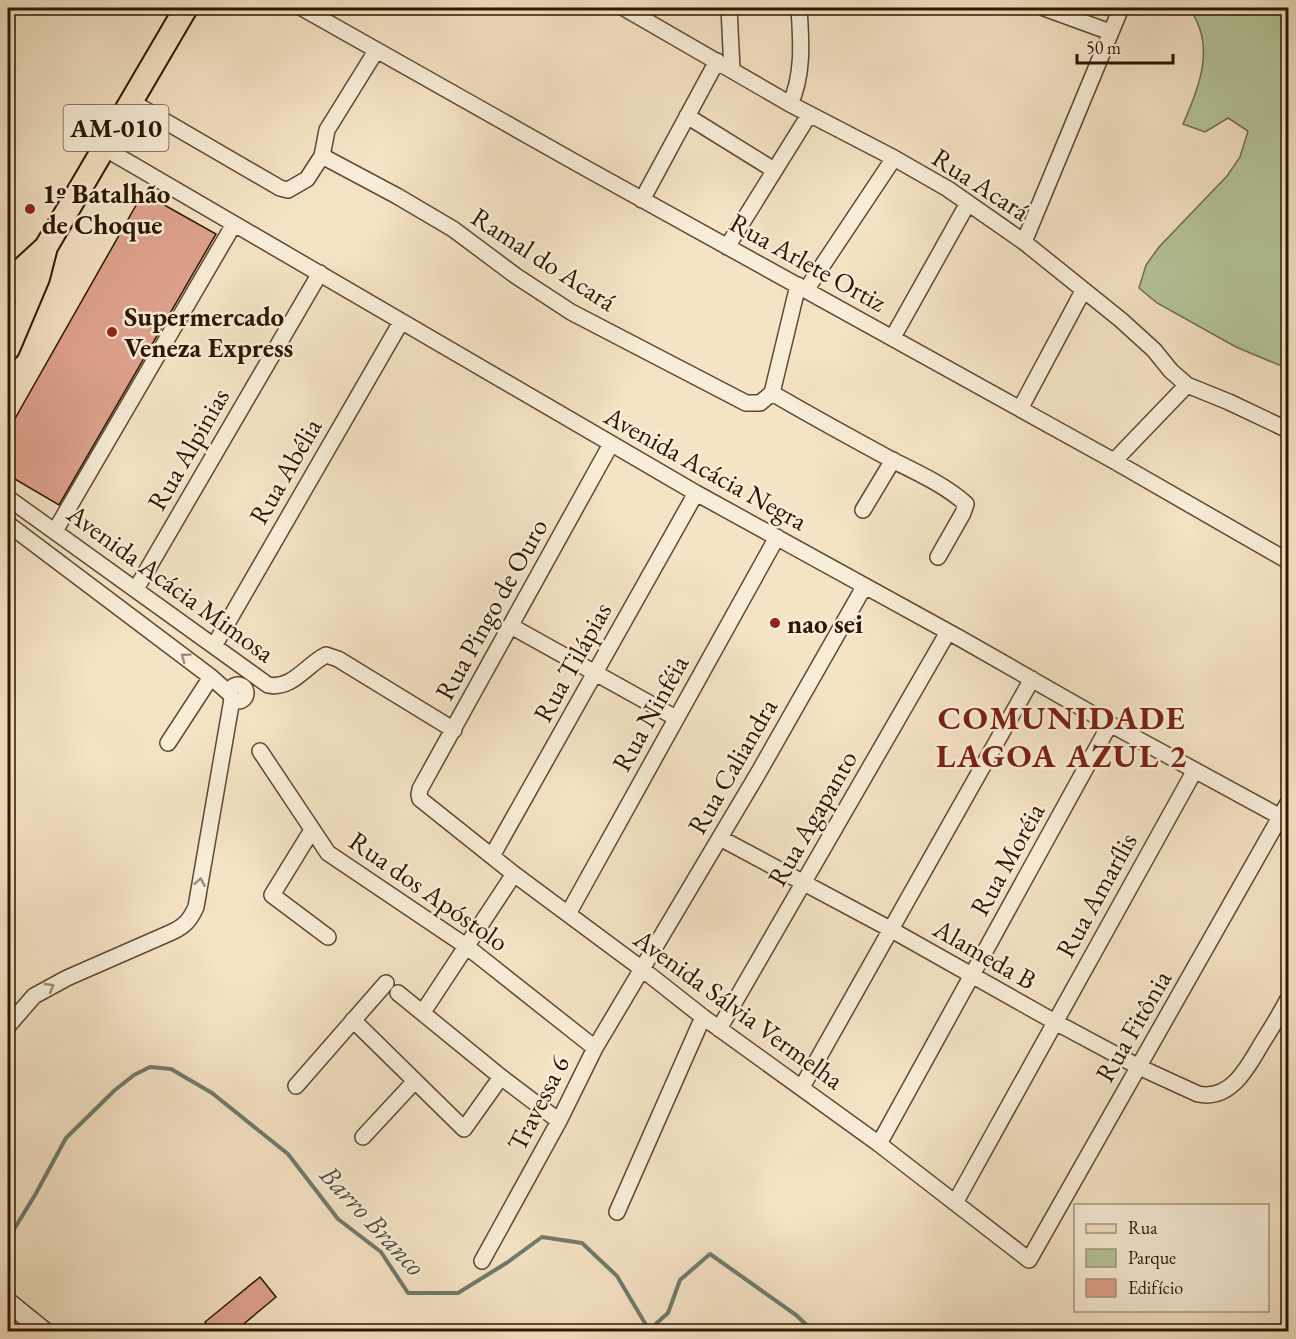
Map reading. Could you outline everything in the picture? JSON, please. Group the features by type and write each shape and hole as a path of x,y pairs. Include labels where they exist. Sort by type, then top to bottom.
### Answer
{"main road":[{"name":"AM-010","path":"8,294 20,272 46,247 186,8"},
{"name":"AM-010","path":"8,349 38,278 46,247"}],"street":[{"name":"Rua Arlete Ortiz","path":"302,8 642,200 1114,461 1288,561"},
{"name":"Rua Acará","path":"624,8 789,104 894,158 968,203 1024,242 1121,320 1147,343 1187,385 1288,430"},
{"path":"729,8 732,70"},
{"path":"789,104 796,87 802,43 799,8"},
{"path":"1044,8 1110,32"},
{"path":"1024,242 1121,8"},
{"path":"132,102 280,188 288,190 307,179 322,156 327,130 376,51"},
{"path":"642,200 717,61"},
{"path":"727,247 809,115"},
{"path":"687,116 774,170"},
{"name":"Avenida Acácia Negra","path":"104,148 696,493 1284,819"},
{"name":"Ramal do Acará","path":"322,156 444,224 550,300 618,337 746,403 760,403 772,393"},
{"path":"894,158 802,288 772,393 958,497 966,504 938,557"},
{"path":"892,337 968,203"},
{"path":"55,531 234,224"},
{"name":"Rua Alpinias","path":"136,589 320,273"},
{"path":"1020,409 1083,291"},
{"name":"Rua Abélia","path":"214,646 401,322"},
{"path":"1114,461 1187,385"},
{"name":"Rua Pingo de Ouro","path":"420,799 420,789 611,444"},
{"path":"863,510 892,460"},
{"name":"Rua Tilápias","path":"492,856 696,493"},
{"name":"Avenida Acácia Mimosa","path":"8,498 268,684 277,687 289,683 316,660 326,655 338,659 454,730"},
{"path":"8,524 211,677 231,697 196,907 190,920 183,927 67,978 34,996 8,1026"},
{"name":"Rua Ninféia","path":"568,914 777,537"},
{"name":"Rua Caliandra","path":"642,969 864,587"},
{"path":"511,626 676,718"},
{"name":"Rua Agapanto","path":"719,1029 948,632"},
{"path":"168,742 211,677"},
{"path":"802,1087 1032,679"},
{"name":"Rua Moréia","path":"879,1144 1110,724"},
{"name":"Rua dos Apóstolo","path":"260,751 328,853 466,946 595,1048"},
{"name":"Rua Amarílis","path":"955,1203 1195,770"},
{"name":"Avenida Sálvia Vermelha","path":"420,799 514,874 642,969 702,1017 879,1144 1029,1260"},
{"name":"Rua Fitônia","path":"1029,1260 1284,819 1288,803"},
{"path":"312,830 272,895 328,937"},
{"name":"Alameda B","path":"720,838 1139,1067 1198,1094 1213,1095 1229,1087 1248,1068 1288,999"},
{"path":"423,1012 514,874"},
{"name":"Travessa 6","path":"482,1261 559,1121 595,1048 642,969"},
{"path":"296,1086 353,1020 392,988 559,1121"},
{"path":"617,1212 702,1017"},
{"path":"353,1020 464,1129 501,1077"},
{"path":"363,1137 415,1081"},
{"path":"8,1302 45,1332"}],"green space":[{"path":"1189,8 1288,8 1288,364 1279,365 1236,347 1157,303 1139,288 1146,265 1159,247 1227,176 1240,157 1248,131 1228,118 1205,132 1183,124 1195,95 1203,51 1202,36"}],"building":[{"name":"Supermercado Veneza Express","path":"143,193 216,234 59,505 8,475 8,431"},
{"path":"260,1277 276,1297 234,1332 213,1332 205,1322"}],"waterway":[{"name":"Barro Branco","path":"8,1239 66,1138 115,1090 134,1075 150,1067 171,1069 212,1093 288,1154 338,1219 381,1252 408,1293 458,1293 508,1262 542,1237 582,1243 617,1276 649,1330 668,1313 680,1280 710,1254 796,1315 814,1332"}],"place":[{"name":"1º Batalhão de Choque","path":"30,209"},
{"name":"Supermercado Veneza Express","path":"112,332"},
{"name":"nao sei","path":"775,623"}],"district":[{"name":"COMUNIDADE LAGOA AZUL 2","path":"1062,736"}]}
